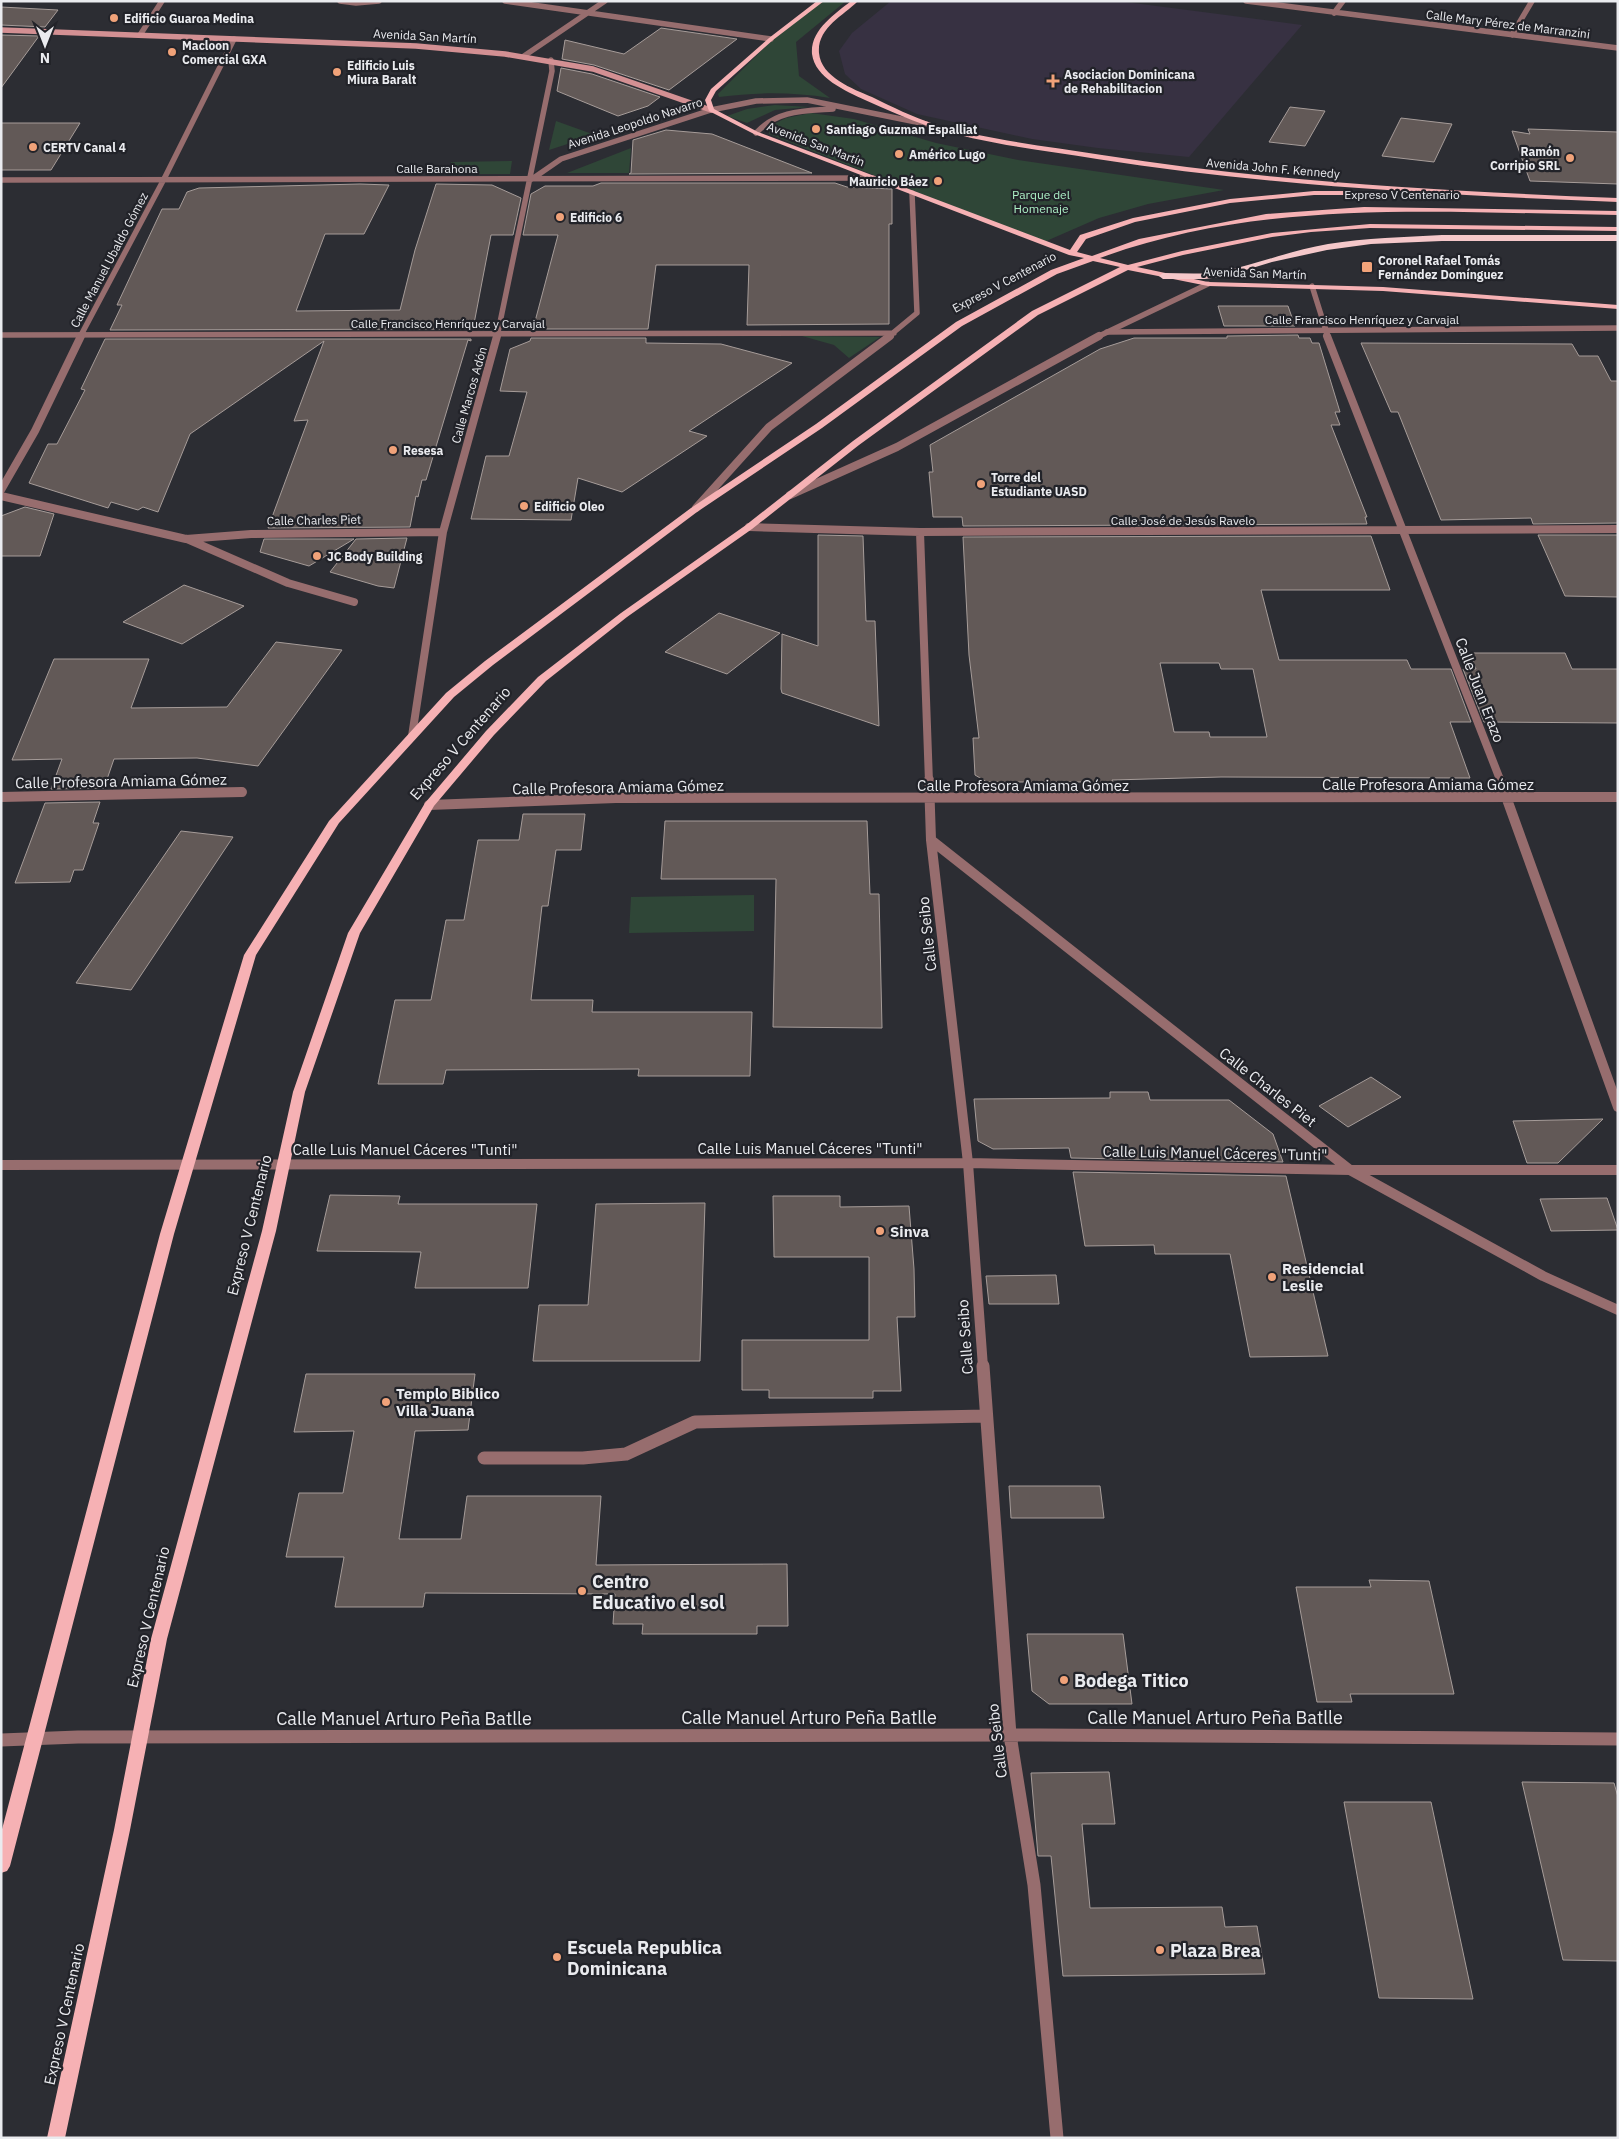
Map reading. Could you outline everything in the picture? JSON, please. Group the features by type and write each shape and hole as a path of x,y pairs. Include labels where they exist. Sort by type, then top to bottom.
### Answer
{"highway":[{"path":"1163,276 1205,276 1226,273 1270,260 1327,247 1371,241 1442,238 1618,238"}],"main road":[{"name":"Avenida Leopoldo Navarro","path":"711,110 708,100 713,90 771,39 820,1"},
{"path":"855,1 827,24 816,44 823,72 845,88 930,124"},
{"name":"Avenida San Martín","path":"1,30 416,46 551,60 595,70 711,110 756,133 1072,253 1163,276 1208,284 1383,289 1618,307"},
{"name":"Avenida John F. Kennedy","path":"930,124 980,137 1190,172 1432,193 1618,200"},
{"path":"1072,253 1083,237 1103,229 1133,220 1230,201 1314,193 1432,193"},
{"name":"Expreso V Centenario","path":"1,1866 167,1234 250,955 335,821 450,695 489,663 694,510 819,426 959,324 1054,272 1139,241 1266,216 1364,209 1618,213"},
{"name":"Expreso V Centenario","path":"56,2138 122,1830 160,1639 269,1231 299,1092 354,933 429,805 490,733 542,679 624,615 749,526 856,443 1035,313 1125,268 1182,253 1311,230 1370,226 1467,226 1618,230"}],"street":[{"path":"140,35 162,1"},
{"path":"340,1 372,3 379,1"},
{"path":"505,1 771,39"},
{"path":"524,56 605,1"},
{"name":"Calle Mary Pérez de Marranzini","path":"1246,1 1618,48"},
{"path":"1334,13 1343,1"},
{"path":"1512,34 1532,1"},
{"name":"Calle Manuel Ubaldo Gómez","path":"1,490 35,431 82,334 164,179 234,39"},
{"name":"Calle Marcos Adón","path":"412,736 443,532 498,334 552,71 551,60"},
{"path":"711,110 756,101 778,99 807,100 930,124"},
{"path":"756,133 769,119 784,113 835,109 867,111"},
{"name":"Avenida Leopoldo Navarro","path":"531,179 561,160 711,110"},
{"name":"Calle Barahona","path":"1,180 874,178"},
{"name":"Expreso V Centenario","path":"694,510 769,427 894,333 917,312 912,193"},
{"name":"Expreso V Centenario","path":"787,497 897,447 1107,332 1208,284"},
{"name":"Calle Juan Erazo","path":"1312,286 1325,331 1507,797 1618,1107"},
{"name":"Calle Francisco Henríquez y Carvajal","path":"1107,332 1618,328"},
{"name":"Calle Francisco Henríquez y Carvajal","path":"1,335 894,333"},
{"name":"Calle Charles Piet","path":"1,496 186,539 288,583 354,602"},
{"name":"Calle José de Jesús Ravelo","path":"749,526 920,532 1618,529"},
{"name":"Calle Charles Piet","path":"186,539 252,534 443,532"},
{"name":"Calle Seibo","path":"920,532 931,840 968,1163 1010,1735 1034,1885 1057,2138"},
{"name":"Calle Profesora Amiama Gómez","path":"1,797 242,792"},
{"name":"Calle Profesora Amiama Gómez","path":"429,805 616,798 1618,797"},
{"name":"Calle Charles Piet","path":"931,840 1350,1170 1543,1276 1618,1310"},
{"name":"Calle Luis Manuel Cáceres \"Tunti\"","path":"1,1165 968,1163 1350,1170 1618,1170"},
{"path":"484,1458 583,1458 626,1454 695,1422 986,1416"},
{"name":"Calle Manuel Arturo Peña Batlle","path":"1,1740 78,1737 1010,1735 1240,1735 1618,1739"}],"shaded area":[{"name":"Asociacion Dominicana de Rehabilitacion","path":"891,1 1118,1 1302,25 1189,157 1032,139 917,114 861,89 845,74 839,51 852,33"}],"green space":[{"path":"820,1 846,1 796,42 799,76 830,98 774,93 719,97 718,94 772,40"},
{"path":"775,105 809,107 775,110 747,123 727,116 747,109"},
{"name":"Parque del Homenaje","path":"811,113 854,119 936,143 1018,160 1224,190 1148,204 1099,218 1044,242 769,134 770,126 786,118"},
{"path":"556,121 595,135 549,150"},
{"path":"631,148 629,173 567,173"},
{"path":"512,161 510,174 448,174 451,162"},
{"path":"802,336 880,337 849,358 834,345"},
{"path":"754,895 754,931 629,933 631,897"}],"building":[{"path":"1,7 58,10 45,27 1,25"},
{"path":"661,28 737,39 669,90 594,65 562,59 565,40 624,54"},
{"path":"1,35 39,36 1,88"},
{"path":"561,68 592,74 660,97 648,106 618,116 557,91"},
{"path":"1290,107 1325,111 1305,146 1269,142"},
{"path":"1401,118 1452,124 1434,162 1382,156"},
{"name":"CERTV Canal 4","path":"1,123 80,123 51,170 1,170"},
{"name":"Ramón Corripio SRL","path":"1528,129 1618,132 1618,184 1530,181 1512,131 1530,134"},
{"path":"666,130 712,134 812,173 629,174 631,173 633,140"},
{"path":"601,183 835,183 847,187 892,189 892,224 889,224 889,324 747,325 749,265 656,265 648,329 533,329 558,235 523,235 531,194 545,186 593,186"},
{"path":"436,184 492,185 521,198 513,235 491,235 473,329 110,330 122,305 117,305 162,209 179,209 187,192 199,188 389,185 364,234 325,234 296,311 400,310 415,250"},
{"path":"1218,306 1288,306 1295,326 1224,326"},
{"path":"1298,335 1299,338 1310,338 1312,343 1319,343 1340,412 1335,412 1340,425 1331,425 1367,517 1365,517 1367,524 963,526 962,517 933,517 929,472 933,472 930,445 1100,349 1134,338 1227,338 1227,336"},
{"path":"531,338 646,338 646,343 721,344 792,363 689,431 707,436 622,492 578,478 571,520 471,519 486,456 509,456 527,392 500,391 510,349 530,341"},
{"path":"105,339 471,339 471,341 468,340 426,480 422,480 418,497 416,496 410,527 268,528 308,420 294,421 324,341 190,434 158,512 143,507 138,510 111,502 108,508 29,483 48,444 57,444 85,390 81,389"},
{"path":"1361,343 1572,344 1579,356 1598,356 1611,381 1618,381 1618,523 1533,524 1531,518 1441,520 1398,412 1391,412"},
{"path":"25,507 54,514 40,556 1,556 1,516"},
{"path":"818,535 863,536 866,621 875,621 879,726 782,693 782,634 818,646"},
{"path":"1538,535 1618,535 1618,597 1565,596"},
{"path":"1371,536 1390,590 1261,590 1279,660 1407,660 1411,669 1451,669 1471,722 1450,722 1470,778 1221,777 1112,780 1113,782 987,782 975,775 973,738 979,738 969,655 963,537","holes":["1160,663 1219,663 1221,669 1253,669 1267,737 1210,737 1209,732 1174,732"]},
{"path":"407,538 394,588 378,586 330,572 356,539"},
{"path":"264,539 354,539 309,566 260,552"},
{"path":"184,585 244,606 182,644 123,622"},
{"path":"719,613 780,633 727,674 665,652"},
{"path":"276,642 342,650 258,766 197,758 114,759 104,788 51,789 62,759 12,760 54,659 149,659 131,708 227,707"},
{"path":"1470,653 1565,653 1572,669 1618,669 1618,723 1484,722 1463,669 1476,669"},
{"path":"100,802 93,823 99,823 83,870 74,870 70,882 15,883 45,803"},
{"path":"523,814 585,814 581,850 556,850 548,906 542,906 531,1000 593,1000 592,1012 752,1012 750,1076 638,1076 639,1069 446,1070 443,1084 378,1084 395,1000 431,1000 446,920 464,920 478,840 519,840"},
{"path":"665,821 867,821 870,894 879,894 882,1028 773,1027 776,879 661,879"},
{"path":"181,831 233,837 131,990 76,983"},
{"path":"1371,1077 1401,1097 1348,1127 1319,1106"},
{"path":"1110,1092 1148,1092 1150,1100 1229,1100 1273,1134 1283,1162 1071,1158 1069,1148 993,1149 978,1141 974,1099 1110,1098"},
{"path":"1603,1119 1558,1163 1527,1163 1513,1121"},
{"path":"1073,1172 1286,1176 1328,1356 1250,1357 1230,1254 1155,1254 1154,1245 1085,1246"},
{"path":"330,1195 400,1196 398,1204 537,1204 528,1288 415,1288 421,1252 317,1251"},
{"path":"773,1196 840,1196 840,1207 909,1206 914,1269 915,1317 897,1317 901,1391 873,1391 873,1398 769,1398 769,1390 742,1390 742,1340 869,1340 869,1257 774,1257"},
{"path":"1607,1198 1618,1230 1551,1231 1540,1199"},
{"path":"705,1203 700,1361 533,1361 539,1305 588,1305 596,1204"},
{"path":"1056,1275 1059,1304 989,1304 986,1276"},
{"path":"306,1374 475,1374 468,1430 415,1431 399,1539 461,1539 467,1496 601,1496 596,1565 787,1564 788,1626 757,1626 757,1634 642,1634 643,1624 613,1624 615,1594 425,1593 423,1607 335,1607 344,1557 286,1557 299,1493 343,1493 354,1431 294,1432"},
{"path":"1009,1486 1100,1486 1104,1518 1011,1518"},
{"path":"1369,1580 1429,1581 1454,1694 1350,1694 1352,1702 1317,1702 1296,1587 1371,1587"},
{"path":"1027,1634 1123,1634 1132,1704 1049,1704 1032,1691"},
{"name":"Plaza Brea","path":"1109,1772 1115,1824 1082,1824 1090,1908 1222,1907 1225,1927 1257,1926 1265,1974 1063,1976 1051,1856 1038,1856 1031,1773"},
{"path":"1522,1782 1614,1783 1618,1797 1618,1961 1563,1960"},
{"path":"1344,1802 1431,1802 1473,1999 1379,1998"}],"place":[{"name":"Edificio Guaroa Medina","path":"114,18"},
{"name":"Macloon Comercial GXA","path":"172,52"},
{"name":"Edificio Luis Miura Baralt","path":"337,72"},
{"name":"Asociacion Dominicana de Rehabilitacion","path":"1053,81"},
{"name":"Santiago Guzman Espalliat","path":"816,129"},
{"name":"CERTV Canal 4","path":"33,147"},
{"name":"Américo Lugo","path":"899,154"},
{"name":"Ramón Corripio SRL","path":"1570,158"},
{"name":"Mauricio Báez","path":"938,181"},
{"name":"Edificio 6","path":"560,217"},
{"name":"Coronel Rafael Tomás Fernández Domínguez","path":"1367,267"},
{"name":"Resesa","path":"393,450"},
{"name":"Torre del Estudiante UASD","path":"981,484"},
{"name":"Edificio Oleo","path":"524,506"},
{"name":"JC Body Building","path":"317,556"},
{"name":"Sinva","path":"880,1231"},
{"name":"Residencial Leslie","path":"1272,1277"},
{"name":"Templo Biblico Villa Juana","path":"386,1402"},
{"name":"Centro Educativo el sol","path":"582,1591"},
{"name":"Bodega Titico","path":"1064,1680"},
{"name":"Plaza Brea","path":"1160,1950"},
{"name":"Escuela Republica Dominicana","path":"557,1957"}]}
